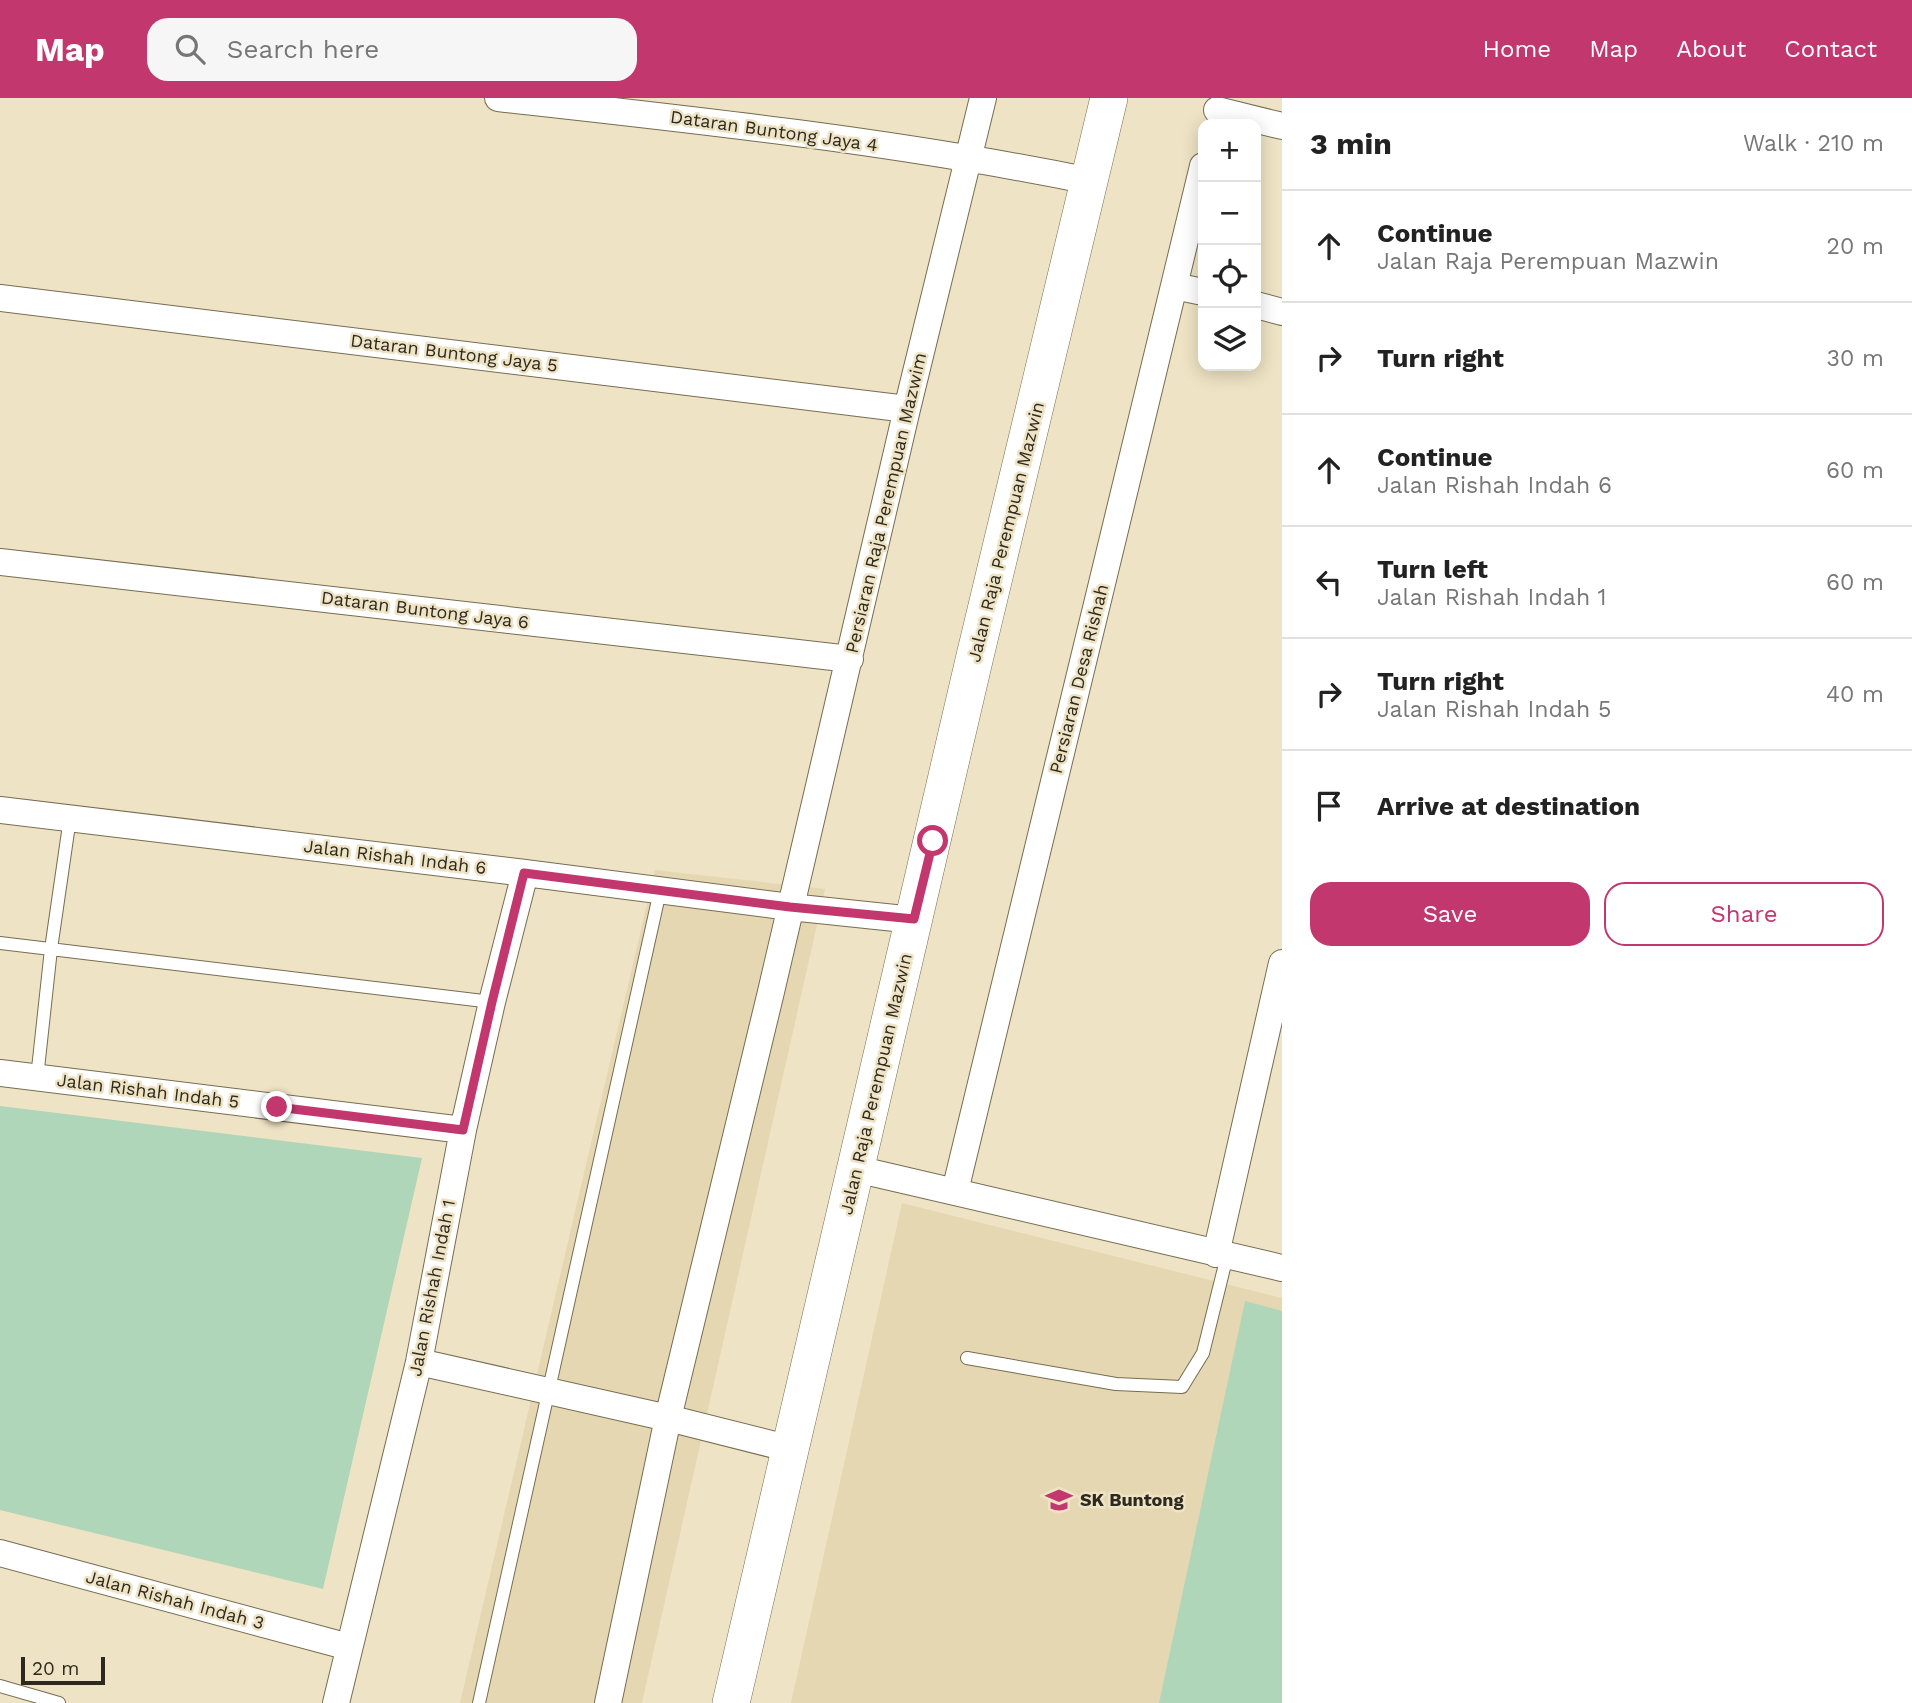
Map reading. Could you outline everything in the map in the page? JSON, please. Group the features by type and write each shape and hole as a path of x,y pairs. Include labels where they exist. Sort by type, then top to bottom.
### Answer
{"main road":[{"name":"Jalan Raja Perempuan Mazwin","path":"731,1703 975,656 1109,98"}],"street":[{"name":"Dataran Buntong Jaya 4","path":"498,98 686,108 1090,181"},
{"name":"Persiaran Raja Perempuan Mazwim","path":"608,1703 668,1418 983,98"},
{"path":"1216,111 1282,126"},
{"name":"Persiaran Desa Rishah","path":"955,1191 1199,182"},
{"path":"1174,286 1198,291"},
{"name":"Dataran Buntong Jaya 5","path":"0,298 907,409"},
{"path":"1261,306 1282,312"},
{"name":"Dataran Buntong Jaya 6","path":"0,562 850,659"},
{"name":"Jalan Rishah Indah 6","path":"0,810 790,907 914,919"},
{"name":"Jalan Rishah Indah 1","path":"336,1703 419,1362 463,1130 524,873"},
{"path":"1221,1255 1282,963"},
{"name":"Jalan Rishah Indah 5","path":"0,1073 463,1130"},
{"path":"856,1169 1282,1268"},
{"path":"419,1362 668,1418 791,1449"},
{"name":"Jalan Rishah Indah 3","path":"0,1553 349,1647"}],"lane":[{"path":"37,1078 51,949 70,818"},
{"path":"479,1703 660,891"},
{"path":"0,943 492,1002"},
{"path":"967,1358 1116,1384 1182,1387 1203,1353 1221,1255"},
{"path":"0,1686 60,1703"}],"shaded area":[{"path":"655,870 825,889 642,1703 460,1703"},
{"name":"SK Buntong","path":"902,1203 1282,1298 1282,1703 791,1703"}],"green space":[{"path":"0,1106 422,1158 323,1589 0,1510"},
{"path":"1245,1301 1282,1311 1282,1703 1159,1703"}],"place":[{"name":"SK Buntong","path":"1059,1500"}],"route":[{"path":"277,1107 463,1130 524,873 790,907 914,919 933,841"}]}
